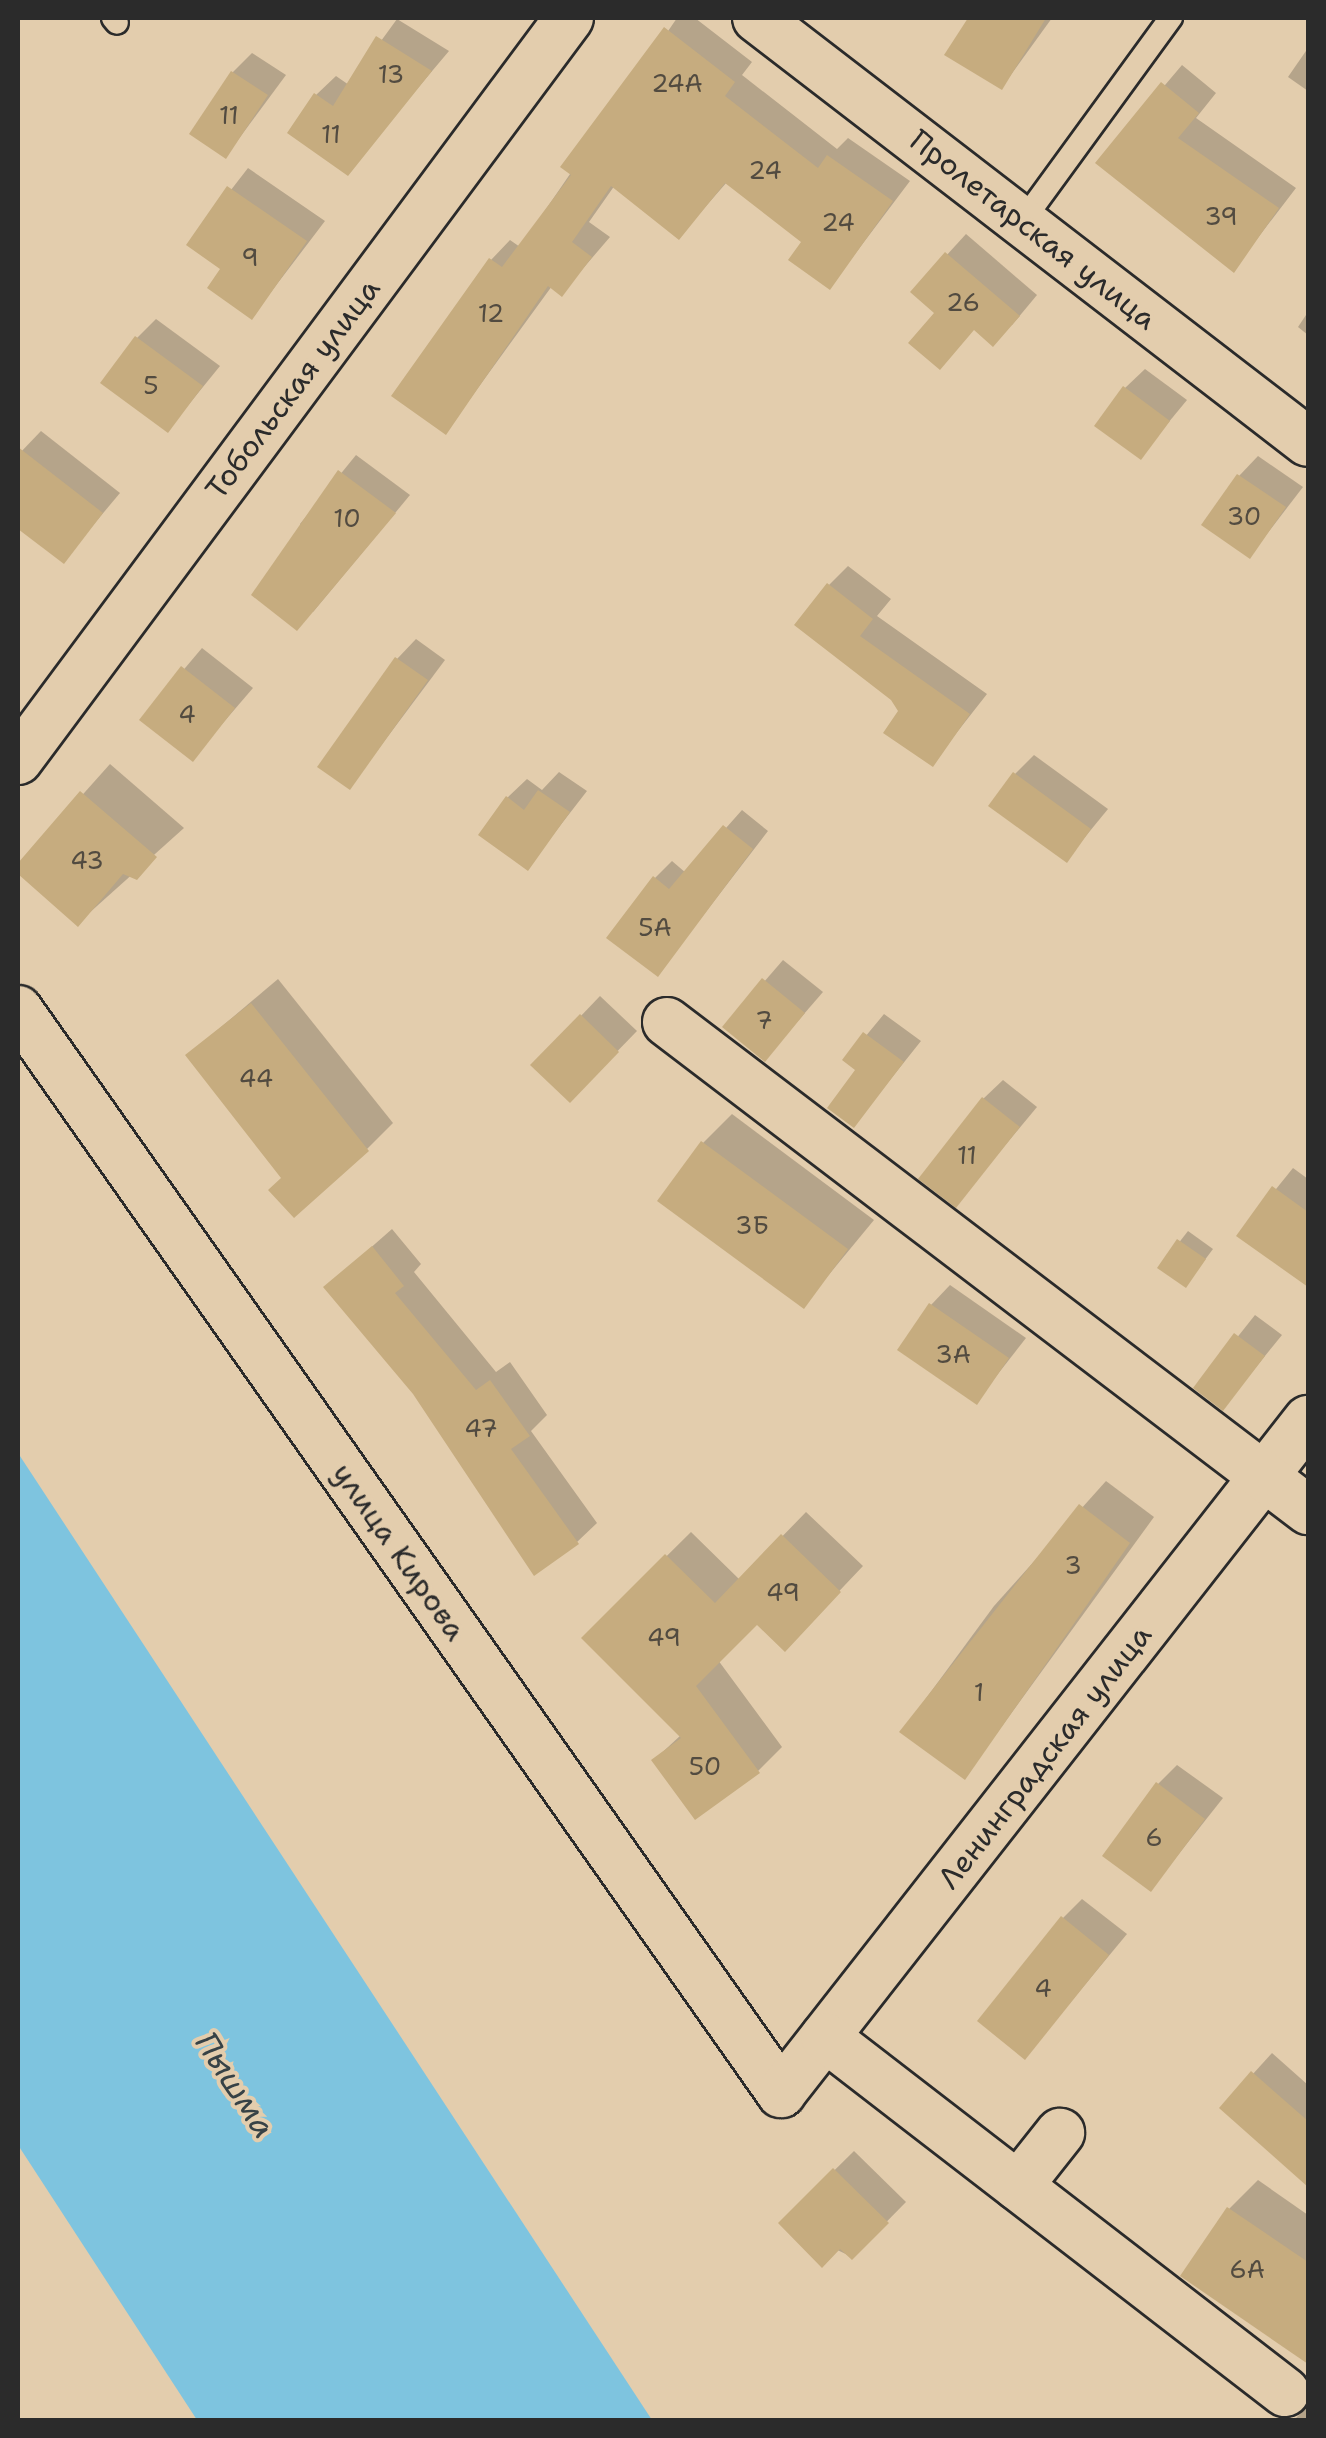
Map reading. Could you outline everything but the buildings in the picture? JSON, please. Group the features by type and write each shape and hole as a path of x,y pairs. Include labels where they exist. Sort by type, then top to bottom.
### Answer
{"street":[{"name":"Тобольская улица","path":"18,760 569,18"},
{"name":"Пролетарская улица","path":"757,18 1308,442"},
{"name":"улица Кирова","path":"18,1010 781,2094"},
{"path":"666,1022 1308,1510"},
{"name":"Ленинградская улица","path":"781,2094 1308,1420"},
{"path":"825,2037 1284,2392"},
{"path":"1018,2186 1060,2133"}],"lane":[{"path":"1022,222 1171,18"}],"water":[{"name":"Пышма","path":"18,1453 652,2420 197,2420 18,2145"}]}
